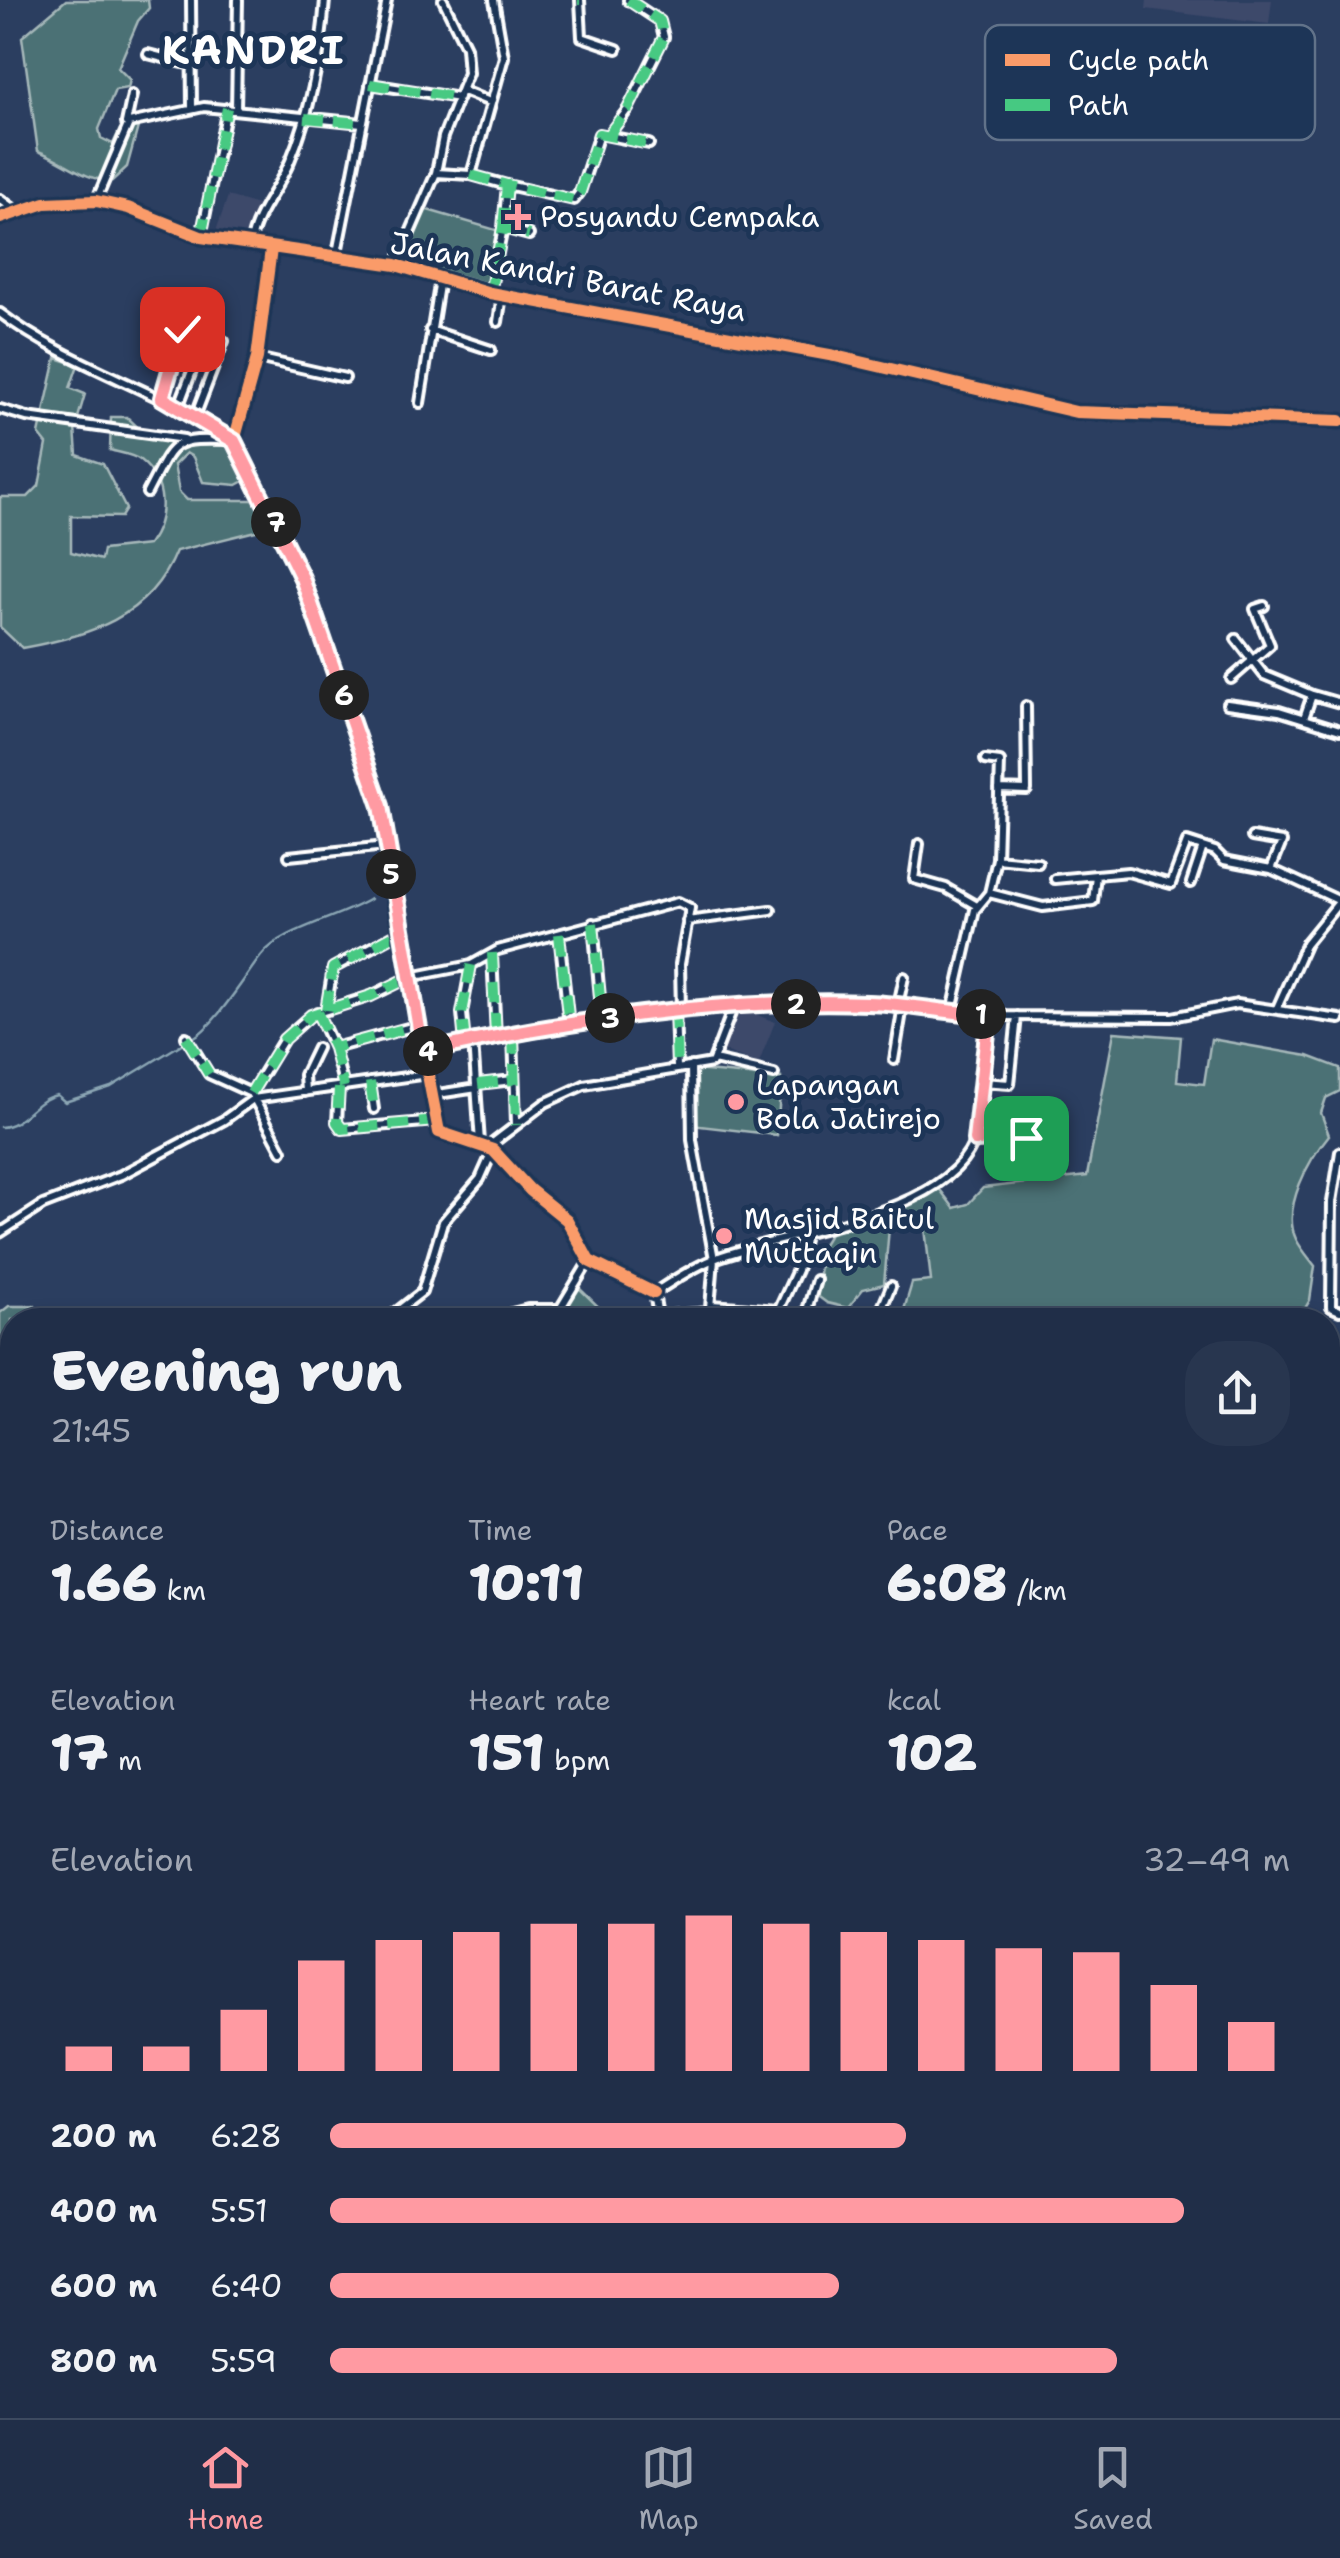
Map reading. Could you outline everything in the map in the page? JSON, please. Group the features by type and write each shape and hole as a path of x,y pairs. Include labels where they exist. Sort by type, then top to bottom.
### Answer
{"street":[{"path":"191,0 192,108"},
{"path":"201,237 232,108 238,0"},
{"path":"250,246 261,208 288,165 305,118 322,39 325,0"},
{"path":"336,258 386,0"},
{"path":"396,266 436,173 442,137 470,62 444,0"},
{"path":"471,175 504,57 494,0"},
{"path":"579,0 582,38 617,49"},
{"path":"609,134 628,109 664,36 660,21 628,0"},
{"path":"148,54 191,64"},
{"path":"370,84 461,94 490,102"},
{"path":"96,202 127,123 132,95"},
{"path":"127,123 192,108 232,108 362,123"},
{"path":"436,173 471,175 576,199 598,136 609,134 648,144"},
{"path":"490,293 508,185"},
{"path":"0,199 15,210"},
{"name":"Jalan Kandri Barat Raya","path":"0,218 15,210 45,204 96,202 128,208 201,237 396,266 490,293 834,356 1076,412 1340,421"},
{"path":"503,228 530,235"},
{"path":"234,441 257,358 272,248"},
{"path":"420,403 440,278"},
{"path":"498,322 502,294"},
{"path":"0,314 58,354 196,414 234,441 302,578 381,806 394,901 436,1121 443,1137 480,1142 491,1148 530,1190 567,1220 588,1260 654,1293"},
{"path":"162,398 182,329"},
{"path":"430,330 492,350"},
{"path":"196,414 224,341"},
{"path":"179,406 199,353"},
{"path":"257,358 345,378"},
{"path":"0,409 27,417 184,439 234,441"},
{"path":"147,493 170,449 184,439"},
{"path":"1231,679 1270,645 1256,616 1255,609 1264,606"},
{"path":"1236,639 1264,675 1340,703"},
{"path":"1304,718 1312,695"},
{"path":"1227,704 1304,718 1340,730"},
{"path":"999,790 1028,790 1026,706"},
{"path":"952,1011 976,906 989,893 997,859 1000,762 985,760"},
{"path":"1252,837 1282,842 1271,869"},
{"path":"1055,878 1128,872 1171,884 1186,843 1224,860 1271,869 1340,901 1306,943 1277,1008"},
{"path":"920,844 914,878 960,894 976,906"},
{"path":"289,856 386,846"},
{"path":"1191,883 1202,847"},
{"path":"997,859 1038,863"},
{"path":"989,893 1042,907 1093,901 1096,874"},
{"path":"0,1234 43,1205 122,1175 224,1120 252,1096 284,1039 322,1011 372,996 410,977 471,965 492,953 678,902 690,908 680,964 677,1067"},
{"path":"687,920 771,910"},
{"path":"593,923 602,1019"},
{"path":"400,932 333,968 322,1011 342,1087 337,1122 342,1129 436,1121"},
{"path":"559,934 569,1025"},
{"path":"492,953 496,1037"},
{"path":"471,965 462,1013 478,1086 480,1142"},
{"path":"894,1060 904,977"},
{"path":"423,1052 602,1019 732,1008 900,1006 989,1015 1172,1017 1237,1004 1340,1019"},
{"path":"714,1060 732,1008"},
{"path":"654,1293 714,1259 879,1210 936,1183 962,1162 975,1140 989,1015"},
{"path":"982,1082 1010,1084 1018,1016"},
{"path":"334,1048 418,1024"},
{"path":"513,1034 516,1125"},
{"path":"186,1041 209,1074 252,1096 427,1074"},
{"path":"306,1092 304,1075 317,1048"},
{"path":"401,1308 422,1292 443,1222 480,1179 491,1148 544,1104 584,1084 714,1060 774,1074"},
{"path":"691,1066 692,1140 714,1259 711,1308"},
{"path":"431,1094 513,1080"},
{"path":"370,1082 374,1109"},
{"path":"252,1096 282,1151"},
{"path":"975,1140 1026,1138"},
{"path":"1332,1308 1332,1202 1340,1152"},
{"path":"779,1308 802,1258 806,1231"},
{"path":"561,1308 588,1260"},
{"path":"808,1308 816,1280"},
{"path":"882,1308 891,1286"},
{"path":"654,1293 656,1308"}],"shaded area":[{"path":"1147,0 1272,0 1269,24 1146,9"},
{"path":"228,196 261,206 249,238 216,231"},
{"path":"740,1008 775,1022 758,1065 721,1049"}],"green space":[{"path":"66,0 148,0 149,8 138,21 118,68 130,80 128,88 115,90 99,129 101,138 113,144 120,129 133,124 138,127 127,167 112,181 92,177 38,151 22,37"},
{"path":"424,209 503,232 489,284 405,259"},
{"path":"56,358 78,365 70,388 85,394 75,428 77,455 103,464 126,509 121,517 71,516 71,552 101,560 103,550 148,545 159,524 162,501 156,479 140,460 110,450 111,417 127,417 147,436 231,444 248,479 237,485 203,482 193,457 186,453 174,465 179,492 187,500 261,500 272,527 176,551 150,593 114,620 71,637 22,648 0,627 0,497 28,497 39,486 47,444 39,434"},
{"path":"1114,1032 1181,1037 1177,1081 1204,1084 1211,1039 1308,1056 1340,1068 1340,1091 1326,1098 1321,1113 1329,1135 1306,1170 1292,1213 1296,1239 1315,1266 1305,1308 905,1308 912,1283 931,1281 924,1219 889,1228 884,1284 863,1289 848,1308 827,1303 816,1295 823,1244 835,1225 883,1211 935,1183 954,1208 968,1204 983,1188 1087,1176"},
{"name":"Lapangan Bola Jatirejo","path":"695,1070 781,1078 777,1135 691,1125"},
{"path":"578,1287 600,1308 562,1308"}],"waterway":[{"path":"192,1038 219,1013 270,947 296,931 370,899"},
{"path":"0,1127 16,1122 49,1097 57,1095 65,1102 111,1087 185,1042"}],"marked path":[{"path":"609,134 628,109 664,37 660,21 628,0"},
{"path":"370,84 459,98"},
{"path":"201,237 227,108"},
{"path":"305,118 362,123"},
{"path":"503,228 507,185 574,200 599,134 649,144"},
{"path":"471,175 507,185"},
{"path":"490,293 503,228 529,235"},
{"path":"593,923 602,1019"},
{"path":"326,1010 333,968 400,932"},
{"path":"559,934 569,1025"},
{"path":"492,953 496,1037"},
{"path":"465,1043 462,1013 471,965"},
{"path":"251,1093 284,1039 311,1015 371,996 410,977"},
{"path":"675,1010 677,1067"},
{"path":"317,1012 334,1048 419,1025"},
{"path":"513,1034 516,1125"},
{"path":"186,1037 209,1074"},
{"path":"334,1048 344,1087"},
{"path":"478,1084 513,1080"},
{"path":"370,1082 374,1109"},
{"path":"339,1088 337,1122 342,1129 436,1121"}],"cycle path":[{"path":"0,218 45,203 96,201 128,208 201,237 396,265 490,293 835,356 1076,412 1340,421"},
{"path":"271,249 257,358 234,441 302,579 381,806 395,904 439,1132 493,1150 530,1190 567,1220 589,1261 654,1293"}],"place":[{"name":"Posyandu Cempaka","path":"518,217"},
{"name":"Lapangan Bola Jatirejo","path":"736,1102"},
{"name":"Masjid Baitul Muttaqin","path":"724,1236"}],"district":[{"name":"KANDRI","path":"254,50"}],"route":[{"path":"182,329 162,398 196,414 234,441 302,578 381,806 423,1052 538,1028 675,1010 870,1003 989,1015 975,1140 1026,1138"}]}
